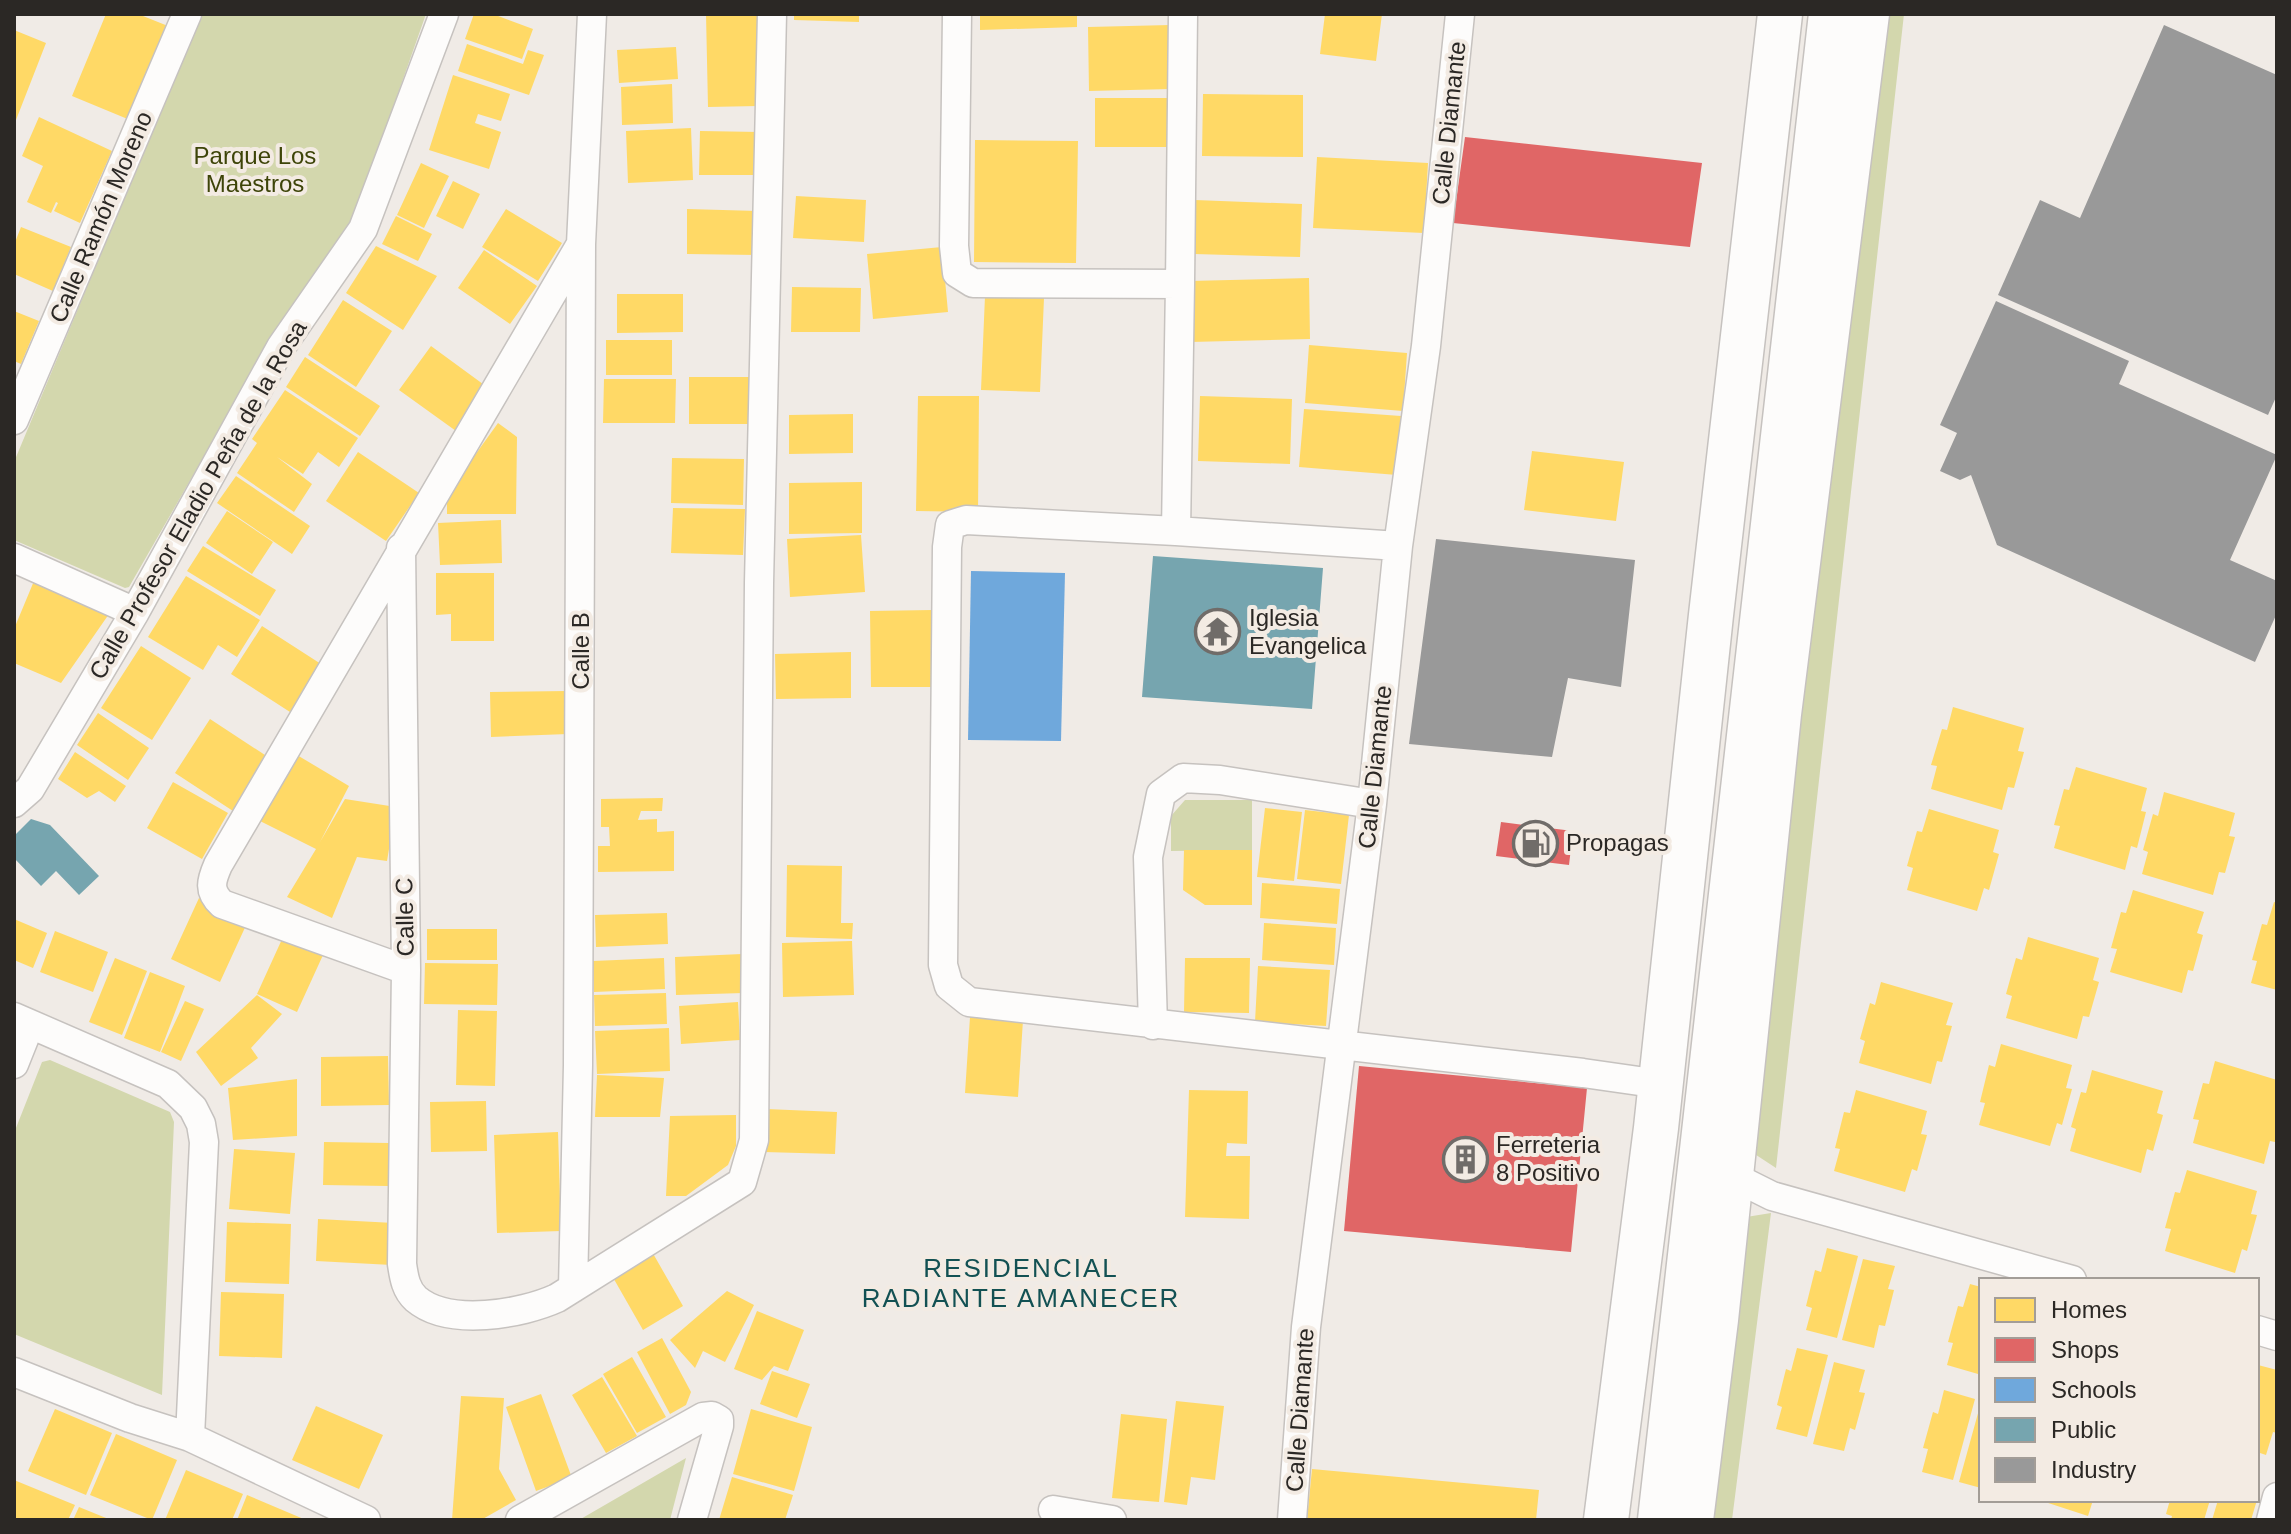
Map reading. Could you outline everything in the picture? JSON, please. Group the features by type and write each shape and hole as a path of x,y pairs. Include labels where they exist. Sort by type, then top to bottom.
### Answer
{"main road":[{"path":"1606,1520 1660,1084 1780,14"},
{"path":"1660,1520 1831,14"}],"street":[{"name":"Calle Ramón Moreno","path":"14,420 187,14"},
{"name":"Calle Profesor Eladio Peña de la Rosa","path":"19,791 135,612 281,347 363,229 444,14"},
{"name":"Calle B","path":"573,1288 579,1003 581,244 592,14"},
{"path":"573,1288 710,1205 742,1182 754,1140 759,583 772,14"},
{"path":"957,14 954,246 957,273 973,283 1180,284"},
{"path":"1176,531 1183,14"},
{"name":"Calle Diamante","path":"1292,1520 1306,1327 1372,804 1398,546 1426,346 1460,14"},
{"path":"1692,1520 1732,1176 1780,714 1868,14"},
{"path":"406,970 222,904 213,896 211,882 401,548 581,244"},
{"path":"1398,546 966,520 950,525 947,547 943,965 949,986 969,1002 1660,1084"},
{"name":"Calle C","path":"401,548 406,970 402,1264 406,1285 415,1298 429,1307 444,1313 470,1315 535,1308 573,1288"},
{"path":"14,558 135,612"},
{"path":"1153,1025 1148,857 1161,794 1183,778 1220,780 1372,804"},
{"path":"14,1064 22,1021 168,1084 193,1108 201,1124 204,1142 190,1437"},
{"path":"1732,1176 1772,1196 2065,1278"},
{"path":"14,1372 130,1418 190,1437 366,1520"},
{"path":"520,1520 703,1417 712,1416 719,1420 719,1426 692,1520"},
{"path":"2271,1520 2277,1497"},
{"path":"1053,1510 1112,1520"}],"green space":[{"name":"Parque Los Maestros","path":"201,14 426,14 353,221 277,329 129,587 125,588 14,540 14,462"},
{"path":"1834,14 1904,14 1776,1168 1744,1147"},
{"path":"1185,800 1252,800 1252,850 1171,851 1171,816"},
{"path":"50,1060 170,1112 174,1122 162,1395 14,1334 14,1133 42,1062"},
{"path":"1771,1213 1732,1520 1660,1520 1697,1225"},
{"path":"686,1458 670,1520 579,1520"}],"building: Homes":[{"path":"106,14 138,14 168,26 130,120 72,96"},
{"path":"474,14 493,14 533,29 522,59 465,39"},
{"path":"706,14 757,14 758,106 708,107"},
{"path":"794,14 859,14 859,22 794,20"},
{"path":"980,14 1077,14 1077,27 980,30"},
{"path":"1325,14 1382,14 1376,61 1320,54"},
{"path":"1170,25 1171,89 1089,91 1088,27"},
{"path":"14,30 46,43 16,120 14,119"},
{"path":"467,44 523,64 528,50 544,55 529,95 458,71"},
{"path":"676,47 678,79 619,83 617,50"},
{"path":"453,75 510,94 501,121 478,114 475,123 501,132 489,169 429,150"},
{"path":"672,84 673,123 622,125 621,87"},
{"path":"1203,94 1303,95 1303,157 1202,156"},
{"path":"1095,98 1168,98 1168,147 1095,147"},
{"path":"39,117 112,151 80,223 54,211 56,202 51,213 27,202 43,166 22,156"},
{"path":"691,128 693,180 628,183 626,131"},
{"path":"700,131 760,132 759,175 699,175"},
{"path":"975,140 1078,141 1076,263 974,262"},
{"path":"1317,157 1428,163 1424,233 1313,228"},
{"path":"421,163 449,176 424,228 397,215"},
{"path":"453,181 480,194 463,229 436,216"},
{"path":"796,196 866,200 864,242 793,238"},
{"path":"1195,200 1302,204 1300,257 1194,254"},
{"path":"506,209 562,243 538,281 482,247"},
{"path":"687,209 758,211 757,255 687,254"},
{"path":"396,216 432,234 418,261 382,244"},
{"path":"21,227 71,247 53,291 14,274 14,245"},
{"path":"376,246 437,276 403,330 346,293"},
{"path":"942,247 948,312 873,319 867,254"},
{"path":"484,250 537,286 510,324 458,288"},
{"path":"1309,278 1310,339 1190,342 1189,281"},
{"path":"792,287 861,288 860,332 791,332"},
{"path":"617,294 683,294 683,332 617,333"},
{"path":"985,296 1044,298 1040,392 981,390"},
{"path":"343,300 392,331 356,387 308,355"},
{"path":"14,311 39,321 21,364 14,361"},
{"path":"606,340 672,340 672,375 606,375"},
{"path":"1309,345 1407,353 1403,411 1305,403"},
{"path":"431,346 487,387 456,431 399,390"},
{"path":"305,357 380,406 360,436 286,387"},
{"path":"689,377 752,377 752,424 689,424"},
{"path":"604,379 676,379 675,423 603,423"},
{"path":"285,390 358,438 339,467 318,452 303,474 277,457 312,484 294,512 237,473 257,443 252,439"},
{"path":"918,396 979,396 978,512 916,511"},
{"path":"1200,396 1292,399 1290,464 1198,461"},
{"path":"1304,409 1401,416 1397,475 1299,467"},
{"path":"853,414 853,453 789,454 789,415"},
{"path":"498,423 517,437 516,514 447,514 447,494"},
{"path":"1532,451 1624,462 1616,521 1524,510"},
{"path":"358,452 419,493 386,541 326,501"},
{"path":"672,458 744,459 743,505 671,503"},
{"path":"236,476 310,526 292,554 217,503"},
{"path":"862,482 862,533 789,534 789,483"},
{"path":"673,508 745,509 743,555 671,553"},
{"path":"227,511 273,542 252,574 206,543"},
{"path":"501,520 502,563 440,565 438,523"},
{"path":"861,535 865,592 790,597 787,539"},
{"path":"203,546 276,590 260,616 187,571"},
{"path":"436,573 494,573 494,641 451,641 451,614 436,615"},
{"path":"186,576 260,620 237,657 218,645 203,670 148,637"},
{"path":"34,581 109,614 61,683 14,663 14,629"},
{"path":"932,610 933,687 871,687 870,611"},
{"path":"262,626 321,664 290,712 231,674"},
{"path":"141,646 191,678 152,740 101,708"},
{"path":"851,652 851,698 776,699 775,654"},
{"path":"568,691 568,734 491,737 490,692"},
{"path":"1953,707 2024,728 2018,751 2024,752 2014,788 2008,787 2002,810 1931,789 1937,766 1931,765 1942,729 1947,730"},
{"path":"98,713 149,748 128,780 77,745"},
{"path":"210,719 268,757 233,811 175,773"},
{"path":"75,752 126,786 115,802 99,791 87,798 58,779"},
{"path":"297,755 349,786 320,842 345,799 396,807 387,861 357,857 332,918 287,897 316,849 260,821"},
{"path":"2076,767 2147,788 2141,811 2146,812 2137,848 2131,846 2125,870 2054,848 2060,826 2054,825 2064,789 2069,790"},
{"path":"173,782 228,813 202,859 147,828"},
{"path":"2164,792 2235,813 2229,836 2235,837 2225,873 2219,872 2213,895 2142,874 2148,852 2143,850 2153,814 2158,816"},
{"path":"663,798 662,811 641,811 638,820 657,819 657,832 674,831 674,871 598,872 598,846 610,846 609,827 601,827 601,799"},
{"path":"1265,808 1302,812 1294,881 1257,877"},
{"path":"1929,809 1999,830 1993,852 1999,854 1989,890 1984,888 1977,911 1907,890 1913,868 1907,866 1917,831 1922,832"},
{"path":"1305,810 1349,815 1341,884 1297,879"},
{"path":"1184,850 1252,850 1252,905 1205,905 1183,890"},
{"path":"787,865 842,866 841,923 853,923 852,939 786,937"},
{"path":"1262,883 1340,889 1337,924 1260,918"},
{"path":"2133,890 2204,912 2197,933 2203,935 2193,971 2188,970 2182,993 2110,972 2117,949 2111,948 2121,912 2126,913"},
{"path":"199,898 248,921 220,982 171,959"},
{"path":"2274,902 2277,903 2277,990 2251,983 2257,961 2252,960 2262,924 2267,925"},
{"path":"667,913 668,944 596,947 595,915"},
{"path":"14,919 47,933 33,968 14,960"},
{"path":"1264,923 1336,928 1334,965 1262,960"},
{"path":"427,929 497,929 497,960 427,960"},
{"path":"55,931 108,952 93,992 40,972"},
{"path":"283,937 323,955 297,1012 257,994"},
{"path":"2028,937 2099,958 2093,980 2099,982 2089,1017 2083,1016 2077,1039 2006,1018 2012,996 2006,994 2016,958 2022,960"},
{"path":"852,941 854,995 783,997 782,943"},
{"path":"742,954 744,993 676,995 675,957"},
{"path":"115,958 147,971 122,1035 89,1022"},
{"path":"664,958 665,989 594,992 593,961"},
{"path":"1185,958 1250,958 1249,1013 1184,1012"},
{"path":"425,963 498,964 497,1005 424,1004"},
{"path":"1258,966 1330,970 1326,1026 1255,1022"},
{"path":"150,972 185,986 160,1052 124,1038"},
{"path":"1881,982 1953,1003 1946,1025 1952,1026 1942,1062 1937,1061 1931,1084 1859,1063 1865,1041 1860,1039 1870,1003 1875,1005"},
{"path":"666,993 667,1024 595,1026 594,995"},
{"path":"257,995 282,1014 251,1048 258,1058 221,1086 196,1052"},
{"path":"185,1001 204,1009 181,1061 161,1052"},
{"path":"738,1002 740,1040 681,1044 679,1006"},
{"path":"458,1010 497,1011 495,1086 456,1085"},
{"path":"970,1017 1023,1020 1018,1097 965,1093"},
{"path":"669,1028 670,1071 597,1074 595,1031"},
{"path":"2001,1044 2072,1065 2066,1088 2072,1089 2062,1125 2057,1123 2050,1146 1979,1125 1985,1103 1980,1102 1989,1065 1995,1067"},
{"path":"388,1056 389,1105 321,1106 321,1057"},
{"path":"2215,1061 2277,1080 2277,1136 2275,1142 2270,1141 2264,1164 2193,1143 2199,1120 2193,1119 2203,1083 2209,1084"},
{"path":"2092,1070 2163,1091 2157,1113 2163,1115 2153,1151 2147,1149 2141,1173 2070,1151 2076,1129 2071,1127 2081,1092 2086,1093"},
{"path":"597,1075 664,1078 660,1117 595,1117"},
{"path":"297,1079 297,1136 233,1140 228,1088"},
{"path":"1189,1090 1248,1091 1247,1144 1227,1143 1226,1156 1250,1156 1249,1219 1185,1217"},
{"path":"1856,1090 1927,1111 1921,1134 1927,1135 1917,1171 1912,1169 1905,1192 1834,1171 1840,1149 1835,1148 1844,1112 1850,1113"},
{"path":"486,1101 487,1151 431,1152 430,1102"},
{"path":"766,1109 837,1112 835,1154 764,1152"},
{"path":"736,1115 736,1146 728,1165 686,1196 666,1196 670,1116"},
{"path":"558,1132 561,1231 497,1233 494,1135"},
{"path":"324,1142 389,1143 388,1186 323,1185"},
{"path":"234,1149 295,1153 290,1214 229,1209"},
{"path":"2187,1170 2257,1191 2251,1214 2257,1215 2247,1251 2242,1249 2235,1273 2165,1251 2171,1229 2165,1228 2175,1192 2180,1193"},
{"path":"318,1219 394,1223 392,1265 316,1261"},
{"path":"227,1222 291,1224 289,1284 225,1282"},
{"path":"1827,1248 1858,1256 1837,1338 1806,1330 1812,1308 1806,1306 1815,1270 1821,1272"},
{"path":"651,1250 683,1306 643,1330 611,1274"},
{"path":"1863,1259 1895,1266 1888,1289 1894,1290 1885,1326 1879,1325 1874,1348 1842,1340"},
{"path":"1970,1284 1979,1286 1978,1374 1947,1365 1953,1343 1948,1342 1958,1306 1963,1307"},
{"path":"727,1291 754,1305 725,1362 703,1351 695,1368 670,1340"},
{"path":"221,1292 284,1294 282,1358 219,1356"},
{"path":"757,1311 804,1330 788,1371 774,1366 762,1380 734,1369"},
{"path":"662,1338 691,1392 686,1405 670,1414 637,1352"},
{"path":"1797,1348 1828,1355 1807,1437 1776,1429 1782,1407 1777,1405 1786,1369 1791,1371"},
{"path":"632,1357 666,1417 637,1433 603,1374"},
{"path":"1834,1362 1865,1370 1859,1392 1865,1393 1855,1430 1850,1428 1844,1451 1813,1444"},
{"path":"2259,1365 2277,1370 2277,1433 2273,1432 2266,1455 2259,1453"},
{"path":"772,1371 810,1384 797,1418 760,1404"},
{"path":"602,1377 637,1436 606,1453 572,1395"},
{"path":"1944,1390 1975,1399 1953,1480 1922,1472 1928,1449 1923,1448 1933,1412 1938,1414"},
{"path":"541,1394 572,1478 536,1491 506,1407"},
{"path":"461,1396 504,1398 499,1469 516,1500 481,1520 452,1520"},
{"path":"1176,1401 1224,1406 1215,1480 1191,1477 1187,1505 1164,1502"},
{"path":"316,1406 383,1435 359,1489 292,1460"},
{"path":"55,1409 112,1433 86,1495 28,1471"},
{"path":"751,1409 812,1427 794,1491 733,1474"},
{"path":"1979,1410 1979,1487 1959,1482"},
{"path":"1121,1414 1167,1419 1159,1502 1112,1498"},
{"path":"116,1434 177,1460 152,1520 90,1495"},
{"path":"1312,1469 1539,1490 1536,1520 1307,1520"},
{"path":"186,1470 243,1494 232,1520 165,1520"},
{"path":"732,1477 793,1495 785,1520 719,1520"},
{"path":"14,1480 75,1505 68,1520 14,1520"},
{"path":"247,1495 306,1520 237,1520"},
{"path":"2045,1502 2092,1502 2088,1516"},
{"path":"2169,1502 2209,1502 2204,1520 2171,1520 2172,1516 2166,1514"},
{"path":"2217,1502 2256,1502 2251,1520 2212,1520"},
{"path":"79,1507 111,1520 73,1520"}],"building: Shops":[{"path":"1465,137 1702,163 1690,247 1453,223"},
{"name":"Propagas","path":"1501,822 1573,831 1569,865 1496,856"},
{"name":"Ferreteria 8 Positivo","path":"1359,1066 1587,1088 1571,1252 1344,1231"}],"building: Schools":[{"path":"971,571 1065,573 1061,741 968,740"}],"building: Public":[{"path":"1153,556 1323,568 1312,709 1142,697"},
{"path":"31,819 50,825 99,876 79,895 56,871 41,886 14,858 14,836"}],"building: Industry":[{"path":"2164,25 2277,75 2277,395 2268,415 1998,295 2040,200 2080,218"},
{"path":"1996,301 2129,361 2119,384 2277,455 2230,560 2277,581 2277,613 2255,662 1997,545 1971,475 1960,480 1940,471 1957,433 1940,425"},
{"path":"1436,539 1635,560 1621,687 1568,678 1552,757 1409,744"}],"place":[{"name":"Iglesia Evangelica","path":"1218,632"},
{"name":"Propagas","path":"1535,843"},
{"name":"Ferreteria 8 Positivo","path":"1465,1159"}],"district":[{"name":"RESIDENCIAL RADIANTE AMANECER","path":"1021,1283"}]}
